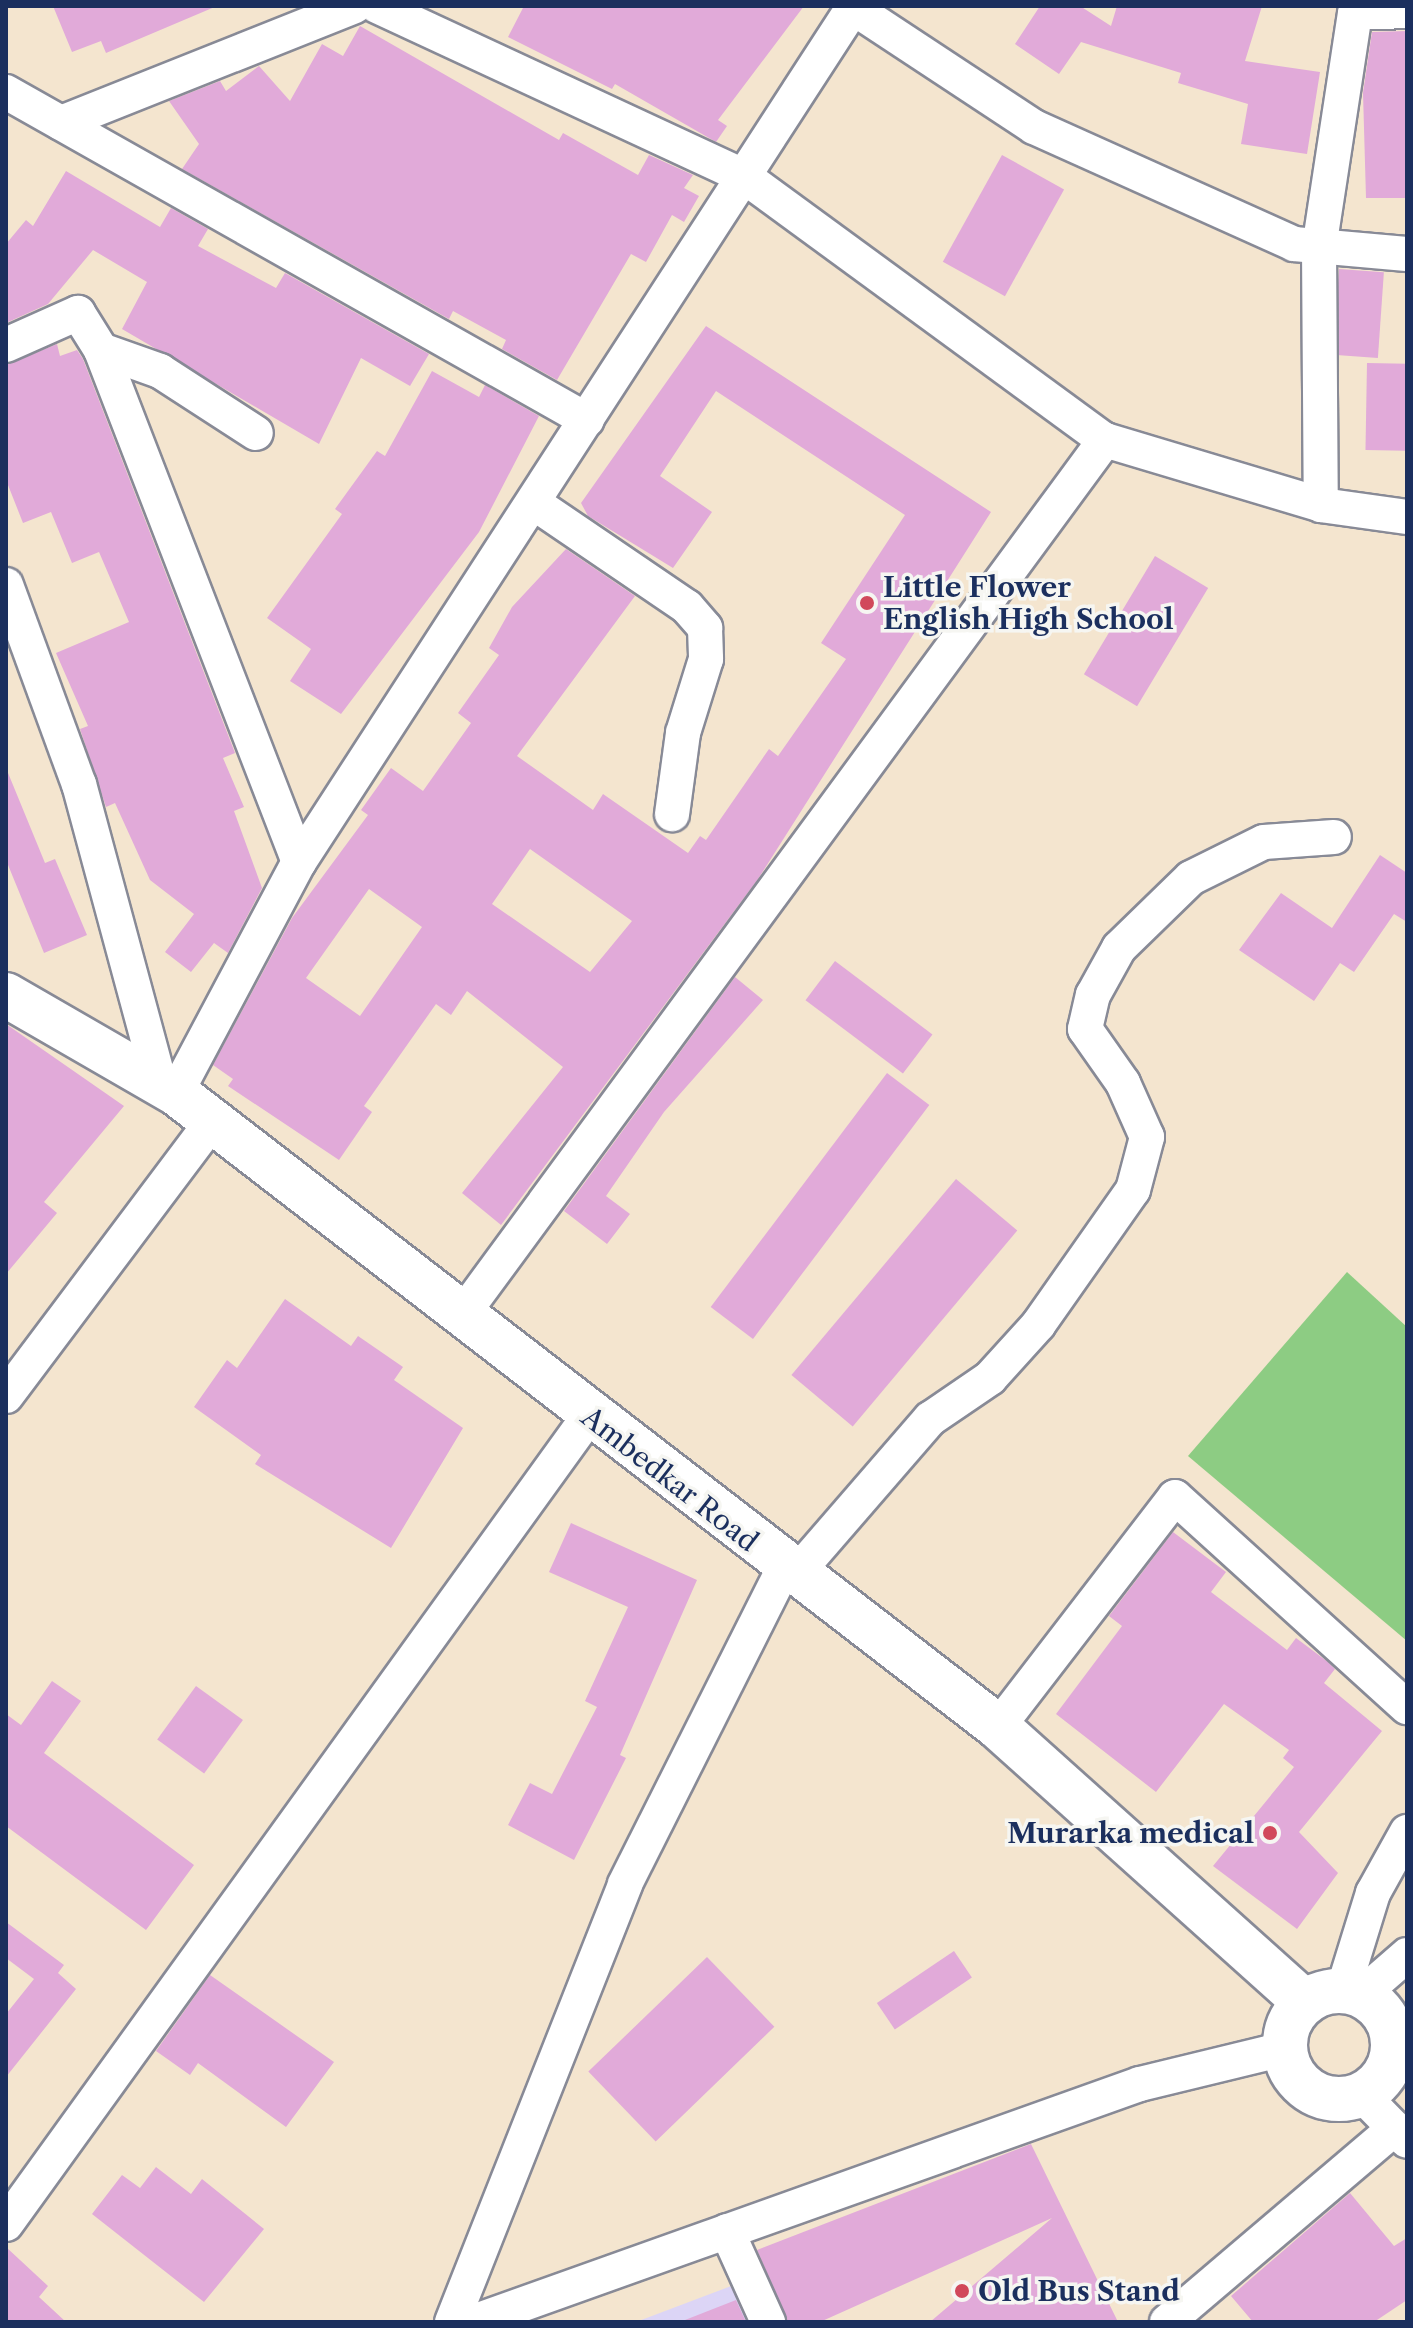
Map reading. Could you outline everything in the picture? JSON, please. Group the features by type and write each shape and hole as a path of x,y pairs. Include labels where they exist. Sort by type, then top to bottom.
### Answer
{"main road":[{"name":"Ambedkar Road","path":"6,995 167,1087 789,1572 1358,1999"},
{"path":"1358,1999 1388,2020 1400,2056 1362,2095 1345,2100 1312,2093 1289,2068 1284,2049 1286,2031 1358,1999"}],"street":[{"path":"61,123 355,6"},
{"path":"377,6 745,177 1105,440 1321,505 1407,517"},
{"path":"167,1087 299,862 854,8 1034,127 1294,244 1407,254"},
{"path":"1321,505 1319,248 1344,10 1407,11"},
{"path":"6,92 587,420"},
{"path":"6,345 78,313 101,350 299,862"},
{"path":"101,350 160,371 256,433"},
{"path":"462,1315 1105,440"},
{"path":"534,503 687,607 705,628 706,659 683,733 672,814"},
{"path":"6,585 79,784 167,1087"},
{"path":"452,2322 625,1884 789,1572 930,1419 990,1378 1038,1325 1133,1190 1147,1137 1123,1083 1085,1029 1093,995 1119,948 1191,878 1264,842 1334,837"},
{"path":"6,1396 212,1122"},
{"path":"6,2224 589,1416"},
{"path":"998,1727 1175,1497 1407,1707"},
{"path":"1358,1999 1373,1893 1407,1832"},
{"path":"1358,1999 1407,1955"},
{"path":"473,2322 1140,2084 1284,2049"},
{"path":"1167,2322 1401,2134 1362,2095"},
{"path":"727,2231 768,2322"}],"shaded area":[{"path":"755,2277 769,2322 636,2322"}],"green space":[{"path":"1347,1272 1407,1327 1407,1641 1188,1456"}],"building":[{"path":"53,6 217,6 106,53 101,41 72,52"},
{"path":"524,6 804,6 718,120 727,126 716,142 615,84 612,89 508,37"},
{"path":"1040,6 1080,6 1111,26 1117,6 1262,6 1245,61 1320,72 1307,154 1241,144 1248,104 1178,83 1181,73 1081,42 1059,74 1015,44"},
{"path":"360,26 559,140 563,133 638,175 649,155 693,175 684,188 699,196 684,222 672,215 646,262 631,254 557,380 502,349 506,340 453,311 449,319 182,169 199,144 169,101 220,81 226,91 259,66 290,101 322,44 343,56"},
{"path":"1407,31 1407,198 1366,198 1363,93 1372,32"},
{"path":"1002,155 1064,189 1005,296 943,262"},
{"path":"66,171 160,227 171,208 208,229 198,246 276,288 285,273 429,354 410,386 361,358 319,444 122,329 147,282 93,250 48,304 6,323 6,244 26,220 33,226"},
{"path":"1339,269 1384,272 1378,358 1333,355"},
{"path":"706,326 991,512 758,879 501,1225 462,1193 563,1067 467,991 451,1015 436,1004 364,1106 372,1112 339,1160 228,1086 233,1079 213,1065 292,918 368,815 361,810 391,768 423,791 471,723 458,713 499,655 489,648 512,607 566,549 635,596 517,756 593,810 603,794 688,853 700,836 706,840 769,749 778,756 846,659 821,643 905,515 716,391 660,476 712,512 673,568 588,516 581,503","holes":["530,849 632,921 590,972 492,904","369,889 422,927 360,1016 306,978"]},
{"path":"57,344 60,356 77,350 83,359 235,753 223,758 244,807 234,811 262,888 228,953 214,943 191,972 165,952 194,914 150,880 115,803 106,807 80,729 88,726 56,653 129,622 99,552 72,563 51,512 23,523 6,480 6,365"},
{"path":"1367,363 1407,364 1405,451 1365,450"},
{"path":"432,371 479,397 485,385 539,416 479,532 341,714 290,681 311,649 267,618 342,514 335,509 377,451 385,456"},
{"path":"1155,556 1208,588 1137,706 1084,674"},
{"path":"6,768 45,863 55,859 87,935 44,953 6,860"},
{"path":"1380,855 1407,873 1407,922 1394,914 1354,972 1340,963 1314,1001 1239,950 1281,893 1332,928"},
{"path":"835,961 932,1034 903,1074 806,1000"},
{"path":"735,977 763,1000 664,1112 606,1196 630,1214 607,1244 564,1211"},
{"path":"6,1024 124,1106 44,1202 57,1213 6,1274"},
{"path":"887,1073 929,1105 753,1339 711,1307"},
{"path":"956,1179 1017,1230 853,1427 791,1375"},
{"path":"285,1299 351,1346 358,1336 403,1367 394,1380 463,1428 391,1548 255,1464 261,1455 194,1407 227,1360 237,1368"},
{"path":"571,1523 697,1580 620,1755 626,1758 574,1860 508,1825 530,1783 552,1794 597,1707 585,1701 628,1607 549,1572"},
{"path":"1173,1532 1226,1572 1211,1592 1287,1650 1296,1638 1328,1662 1335,1669 1324,1683 1382,1731 1299,1832 1338,1873 1297,1929 1213,1866 1294,1767 1283,1758 1289,1750 1224,1704 1156,1792 1056,1714 1122,1626 1109,1616"},
{"path":"52,1681 81,1701 44,1753 194,1865 146,1930 6,1826 6,1714 21,1725"},
{"path":"196,1686 243,1720 204,1773 157,1739"},
{"path":"6,1922 64,1965 58,1973 76,1989 6,2077 6,2014 34,1979 6,1958"},
{"path":"954,1951 972,1978 895,2030 877,2003"},
{"path":"707,1957 774,2027 656,2141 588,2072"},
{"path":"210,1975 334,2062 286,2127 198,2063 190,2075 156,2051"},
{"path":"1031,2144 1118,2322 930,2322 1052,2218 820,2322 788,2322 757,2250"},
{"path":"156,2167 191,2194 202,2179 264,2229 204,2302 92,2214 122,2175 140,2188"},
{"path":"1350,2193 1394,2246 1407,2238 1407,2300 1374,2322 1253,2322 1231,2296"},
{"path":"6,2247 48,2286 39,2297 66,2322 6,2322"},
{"path":"736,2300 746,2322 685,2322 685,2320"}],"place":[{"name":"Little Flower English High School","path":"867,603"},
{"name":"Murarka medical","path":"1270,1833"},
{"name":"Old Bus Stand","path":"962,2291"}]}
